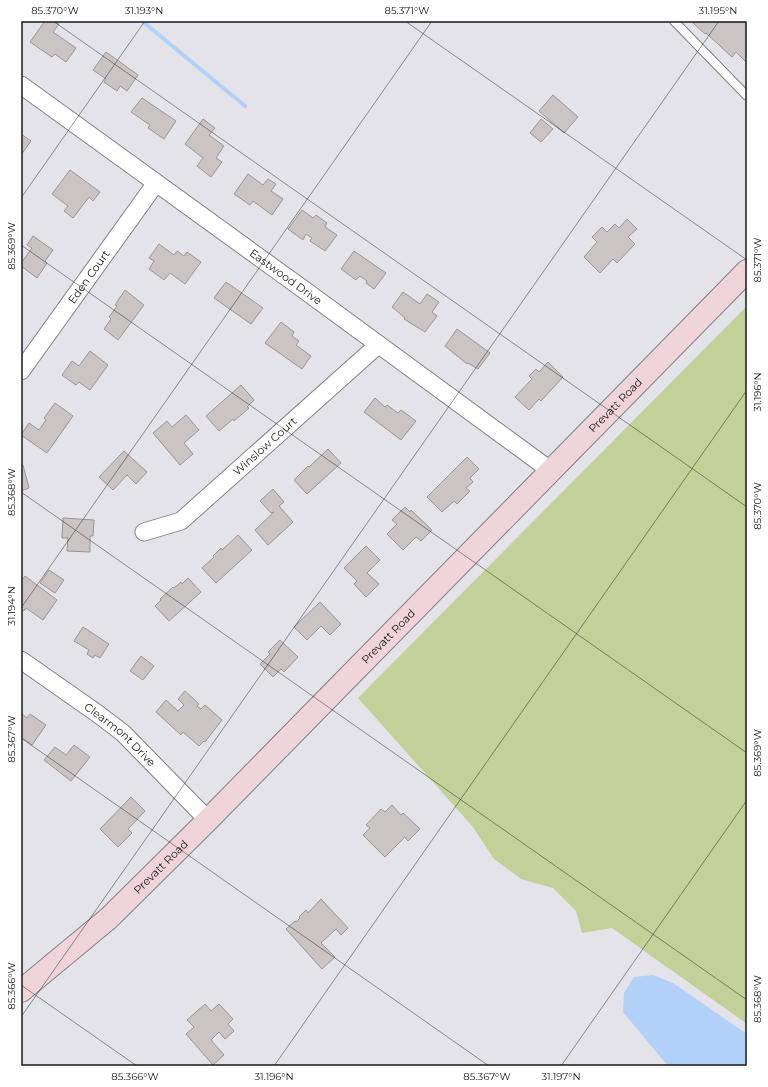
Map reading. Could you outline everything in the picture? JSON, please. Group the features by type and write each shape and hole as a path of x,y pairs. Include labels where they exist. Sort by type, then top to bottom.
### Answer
{"street":[{"name":"Eastwood Drive","path":"21,85 550,470"},
{"name":"Eden Court","path":"21,371 156,183"},
{"name":"Prevatt Road","path":"21,991 109,918 208,820 747,271"},
{"name":"Winslow Court","path":"144,532 181,521 378,345"},
{"name":"Clearmont Drive","path":"21,660 123,733 208,820"}],"lane":[{"path":"674,21 747,96"}],"green space":[{"path":"747,306 747,1024 612,928 582,933 576,911 553,888 521,879 494,859 473,827 358,698"}],"water":[{"path":"653,975 673,983 747,1034 747,1066 668,1066 623,1012 624,993 634,977"}],"building":[{"path":"45,21 54,21 59,24 53,32 76,48 66,62 55,54 52,57 30,42"},
{"path":"691,21 747,21 747,63 736,52 732,57"},
{"path":"106,52 138,75 127,91 120,86 117,91 104,82 106,79 93,70"},
{"path":"553,95 578,117 564,133 539,111"},
{"path":"142,98 176,121 164,139 148,128 150,125 131,112"},
{"path":"203,119 215,128 209,135 224,146 216,158 222,162 211,177 197,166 203,158 185,144"},
{"path":"541,119 553,129 541,142 530,133"},
{"path":"21,134 31,141 21,155"},
{"path":"70,170 100,192 93,201 89,197 73,218 64,211 68,206 52,194"},
{"path":"248,174 263,185 268,179 276,184 271,191 283,199 272,215 253,201 250,205 234,194"},
{"path":"302,210 313,218 316,215 327,223 325,227 337,235 325,251 310,241 312,238 306,234 303,240 288,229"},
{"path":"627,219 637,229 628,237 635,244 617,263 613,259 600,273 584,257 597,242 592,237 602,227 607,232 615,224 619,228"},
{"path":"33,236 53,250 45,261 47,263 37,278 21,266 21,263 32,248 27,245"},
{"path":"159,244 174,255 177,251 184,256 187,252 201,262 185,284 170,273 164,280 149,269 154,261 149,258"},
{"path":"354,251 386,273 374,289 360,276 356,280 341,269"},
{"path":"226,282 263,308 251,324 214,298"},
{"path":"125,290 144,305 118,340 104,329 111,319 109,317 117,306 115,305"},
{"path":"403,292 420,304 427,294 439,302 432,312 437,316 425,332 404,319 405,318 392,307"},
{"path":"281,322 294,332 292,336 299,341 296,345 311,356 302,369 265,343"},
{"path":"457,329 490,353 478,369 468,363 467,364 445,346"},
{"path":"90,351 108,365 90,390 79,382 76,385 62,375 72,361 79,366"},
{"path":"548,362 563,377 541,401 539,399 529,410 515,397 532,379 529,376 536,369 539,372"},
{"path":"241,385 254,400 247,407 249,408 219,431 206,416"},
{"path":"375,398 385,407 387,405 398,413 401,410 416,421 401,440 364,412"},
{"path":"55,403 73,416 47,453 21,435 29,423 39,430 46,420 44,418"},
{"path":"186,415 199,430 184,443 193,454 180,465 153,433 167,421 172,427"},
{"path":"328,449 341,463 307,494 294,480"},
{"path":"124,451 147,472 136,484 127,475 113,490 99,477"},
{"path":"467,457 479,469 470,478 473,482 466,488 470,491 457,504 454,501 442,512 427,497"},
{"path":"21,465 23,465 29,488 21,491"},
{"path":"273,489 284,502 279,506 293,522 268,545 255,530 274,512 271,513 260,501"},
{"path":"405,507 410,512 411,510 432,530 421,541 416,537 403,550 387,534 397,524 392,520"},
{"path":"63,518 94,520 93,536 90,536 90,552 67,551 68,538 62,538"},
{"path":"238,535 252,550 216,583 202,568 221,548 222,550"},
{"path":"366,546 380,560 367,573 379,584 366,597 354,584 357,581 344,568"},
{"path":"49,570 64,580 55,593 40,583"},
{"path":"25,576 57,600 43,620 26,608 24,611 21,609 21,581"},
{"path":"188,578 201,592 169,621 155,606 173,587 174,588 181,582 182,584"},
{"path":"320,602 341,624 330,635 321,626 307,640 294,627"},
{"path":"83,627 109,644 100,658 95,655 93,658 87,654 89,650 74,641"},
{"path":"280,640 298,657 284,672 281,669 273,677 260,664 270,654 268,652"},
{"path":"141,656 154,666 143,680 130,671"},
{"path":"185,691 199,704 197,706 201,709 205,705 222,720 205,742 204,741 199,746 183,732 181,735 156,712 166,700 178,711 184,705 178,699"},
{"path":"21,713 27,718 30,714 46,725 32,745 21,737"},
{"path":"74,745 90,757 71,781 44,760 55,747 66,755"},
{"path":"131,797 145,811 128,829 132,833 118,847 100,829"},
{"path":"392,805 401,815 403,813 420,829 408,841 405,837 385,857 363,835 370,828 366,825 381,809 385,812"},
{"path":"321,899 348,928 341,935 336,929 321,943 335,957 322,969 286,929 295,921 296,922 306,910 308,913"},
{"path":"205,1004 211,1011 219,1004 233,1019 228,1024 234,1031 225,1039 219,1032 211,1040 224,1055 213,1065 186,1034 194,1027 187,1020"}],"waterway":[{"path":"142,21 245,106"}]}
